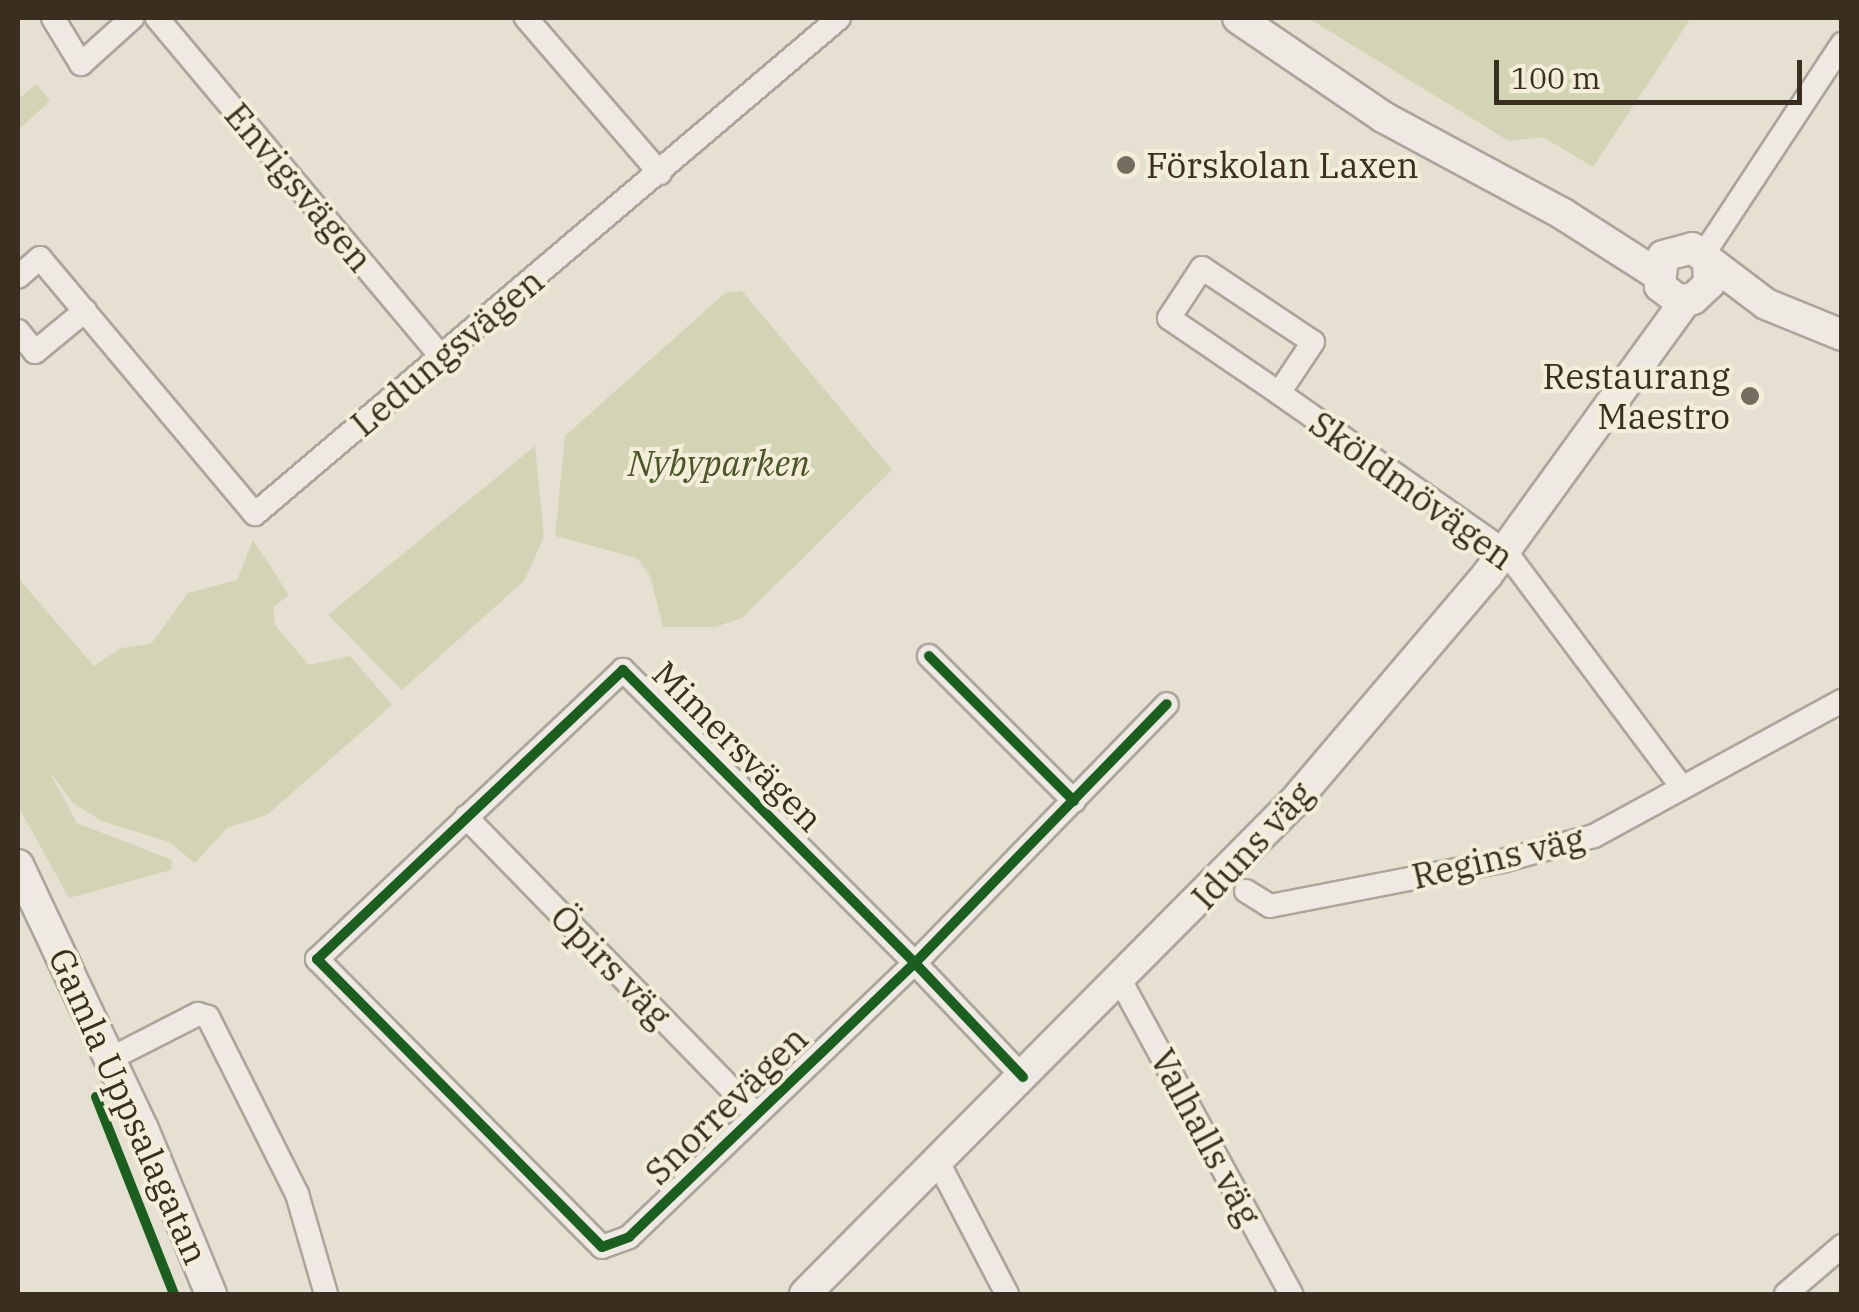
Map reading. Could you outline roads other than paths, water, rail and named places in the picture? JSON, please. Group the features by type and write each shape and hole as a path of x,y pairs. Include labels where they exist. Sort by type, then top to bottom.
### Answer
{"street":[{"path":"53,18 80,64 132,18"},
{"name":"Envigsvägen","path":"158,18 440,357"},
{"path":"526,18 660,173"},
{"name":"Ledungsvägen","path":"18,277 40,258 255,514 839,18"},
{"path":"1238,18 1383,116 1587,228 1675,282 1766,304 1842,335"},
{"path":"1675,282 1708,284 1706,259 1842,44"},
{"path":"1675,282 1692,248 1766,304"},
{"name":"Sköldmövägen","path":"1278,393 1313,342 1202,268 1169,318 1506,552 1682,787"},
{"name":"Iduns väg","path":"805,1294 1294,803 1506,552 1645,349 1675,282"},
{"path":"18,331 35,352 84,312"},
{"path":"929,656 1074,801"},
{"name":"Mimersvägen","path":"316,959 623,670 1023,1077"},
{"name":"Regins väg","path":"1246,891 1270,906 1502,862 1594,836 1842,701"},
{"name":"Snorrevägen","path":"316,959 602,1247 629,1238 915,963 1167,704"},
{"name":"Öpirs väg","path":"466,817 756,1114"},
{"name":"Gamla Uppsalagatan","path":"18,865 110,1058 211,1294"},
{"name":"Valhalls väg","path":"1120,980 1291,1294"},
{"path":"110,1058 198,1014 208,1017 297,1194 326,1294"},
{"path":"938,1162 1007,1294"},
{"path":"1786,1294 1842,1246"}],"place":[{"name":"Förskolan Laxen","path":"1126,165"},
{"name":"Restaurang Maestro","path":"1750,396"}],"park label":[{"name":"Nybyparken","path":"719,463"}]}
